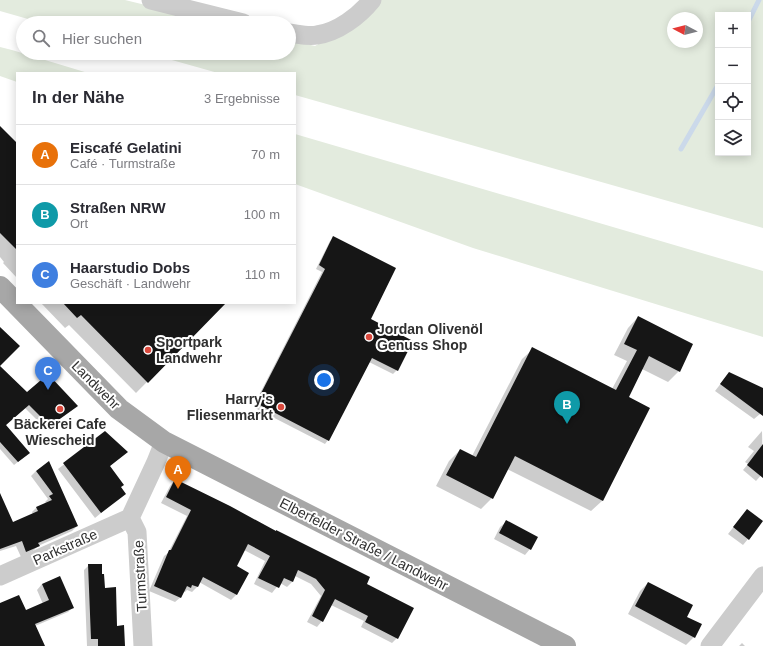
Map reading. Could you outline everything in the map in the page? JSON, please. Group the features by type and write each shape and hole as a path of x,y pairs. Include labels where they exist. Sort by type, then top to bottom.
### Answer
{"main road":[{"name":"Landwehr","path":"0,287 16,303"},
{"name":"Landwehr","path":"17,304 119,409 164,442"},
{"name":"Elberfelder Straße / Landwehr","path":"164,442 565,646"}],"street":[{"path":"152,0 215,16"},
{"path":"296,34 317,35 338,28 363,10 372,0"},
{"path":"130,518 164,442"},
{"name":"Parkstraße","path":"0,576 130,518"},
{"name":"Turmstraße","path":"130,518 137,532 143,646"},
{"path":"710,646 763,576"}],"shaded area":[{"path":"0,0 125,0 190,16 18,16 0,11"},
{"path":"378,0 763,0 763,228 296,95 296,72 214,72 172,60 296,60 296,42 315,46 357,23"},
{"path":"0,47 16,51 16,60 45,60 85,72 16,72 16,82 0,76"},
{"path":"296,134 763,271 763,337 473,248 296,184"}],"building":[{"path":"0,126 16,142 16,249 0,233"},
{"path":"333,236 396,268 371,319 413,341 398,371 372,358 329,441 256,403 325,269 319,265"},
{"name":"Sportpark Landwehr","path":"64,304 225,304 148,383 81,315 77,318"},
{"path":"638,316 693,344 680,372 649,356 629,397 650,408 603,501 515,456 493,499 446,475 460,449 476,457 532,347 616,390 637,350 624,344"},
{"path":"0,327 20,346 0,366"},
{"path":"0,366 27,392 48,374 78,406 50,426 29,405 6,425 30,453 18,462 0,442"},
{"path":"729,372 763,388 763,416 720,384"},
{"path":"105,431 128,452 110,466 124,485 121,487 126,494 101,513 63,463"},
{"path":"763,444 763,478 747,465"},
{"path":"49,461 78,526 38,543 40,546 26,552 22,541 0,549 0,493 13,522 38,511 36,507 52,500 49,496 53,494 36,471"},
{"path":"175,479 370,577 367,584 414,608 398,639 365,622 368,616 335,599 323,622 312,616 325,590 316,579 298,570 293,582 284,578 279,588 258,578 270,556 248,544 237,566 249,573 237,595 203,577 198,587 192,585 191,588 187,586 181,598 154,586 169,550 171,550 191,510 166,497"},
{"path":"747,509 763,521 749,540 733,527"},
{"path":"506,520 538,537 531,550 499,533"},
{"path":"88,564 102,564 102,574 104,574 105,588 116,587 117,626 124,625 125,646 98,646 98,639 91,639"},
{"path":"60,576 74,608 35,624 45,646 0,646 0,603 19,595 26,610 49,600 42,584"},
{"path":"648,582 693,605 687,617 702,624 695,638 635,606"}],"waterway":[{"path":"751,16 759,0"},
{"path":"681,149 715,90"}],"place":[{"name":"Jordan Olivenöl Genuss Shop","path":"369,337"},
{"name":"Sportpark Landwehr","path":"148,350"},
{"name":"Haarstudio Dobs","path":"48,390"},
{"name":"Harry's Fliesenmarkt","path":"281,407"},
{"name":"Bäckerei Cafe Wiescheid","path":"60,409"},
{"name":"Straßen NRW","path":"567,424"},
{"name":"Eiscafé Gelatini","path":"178,489"}]}
